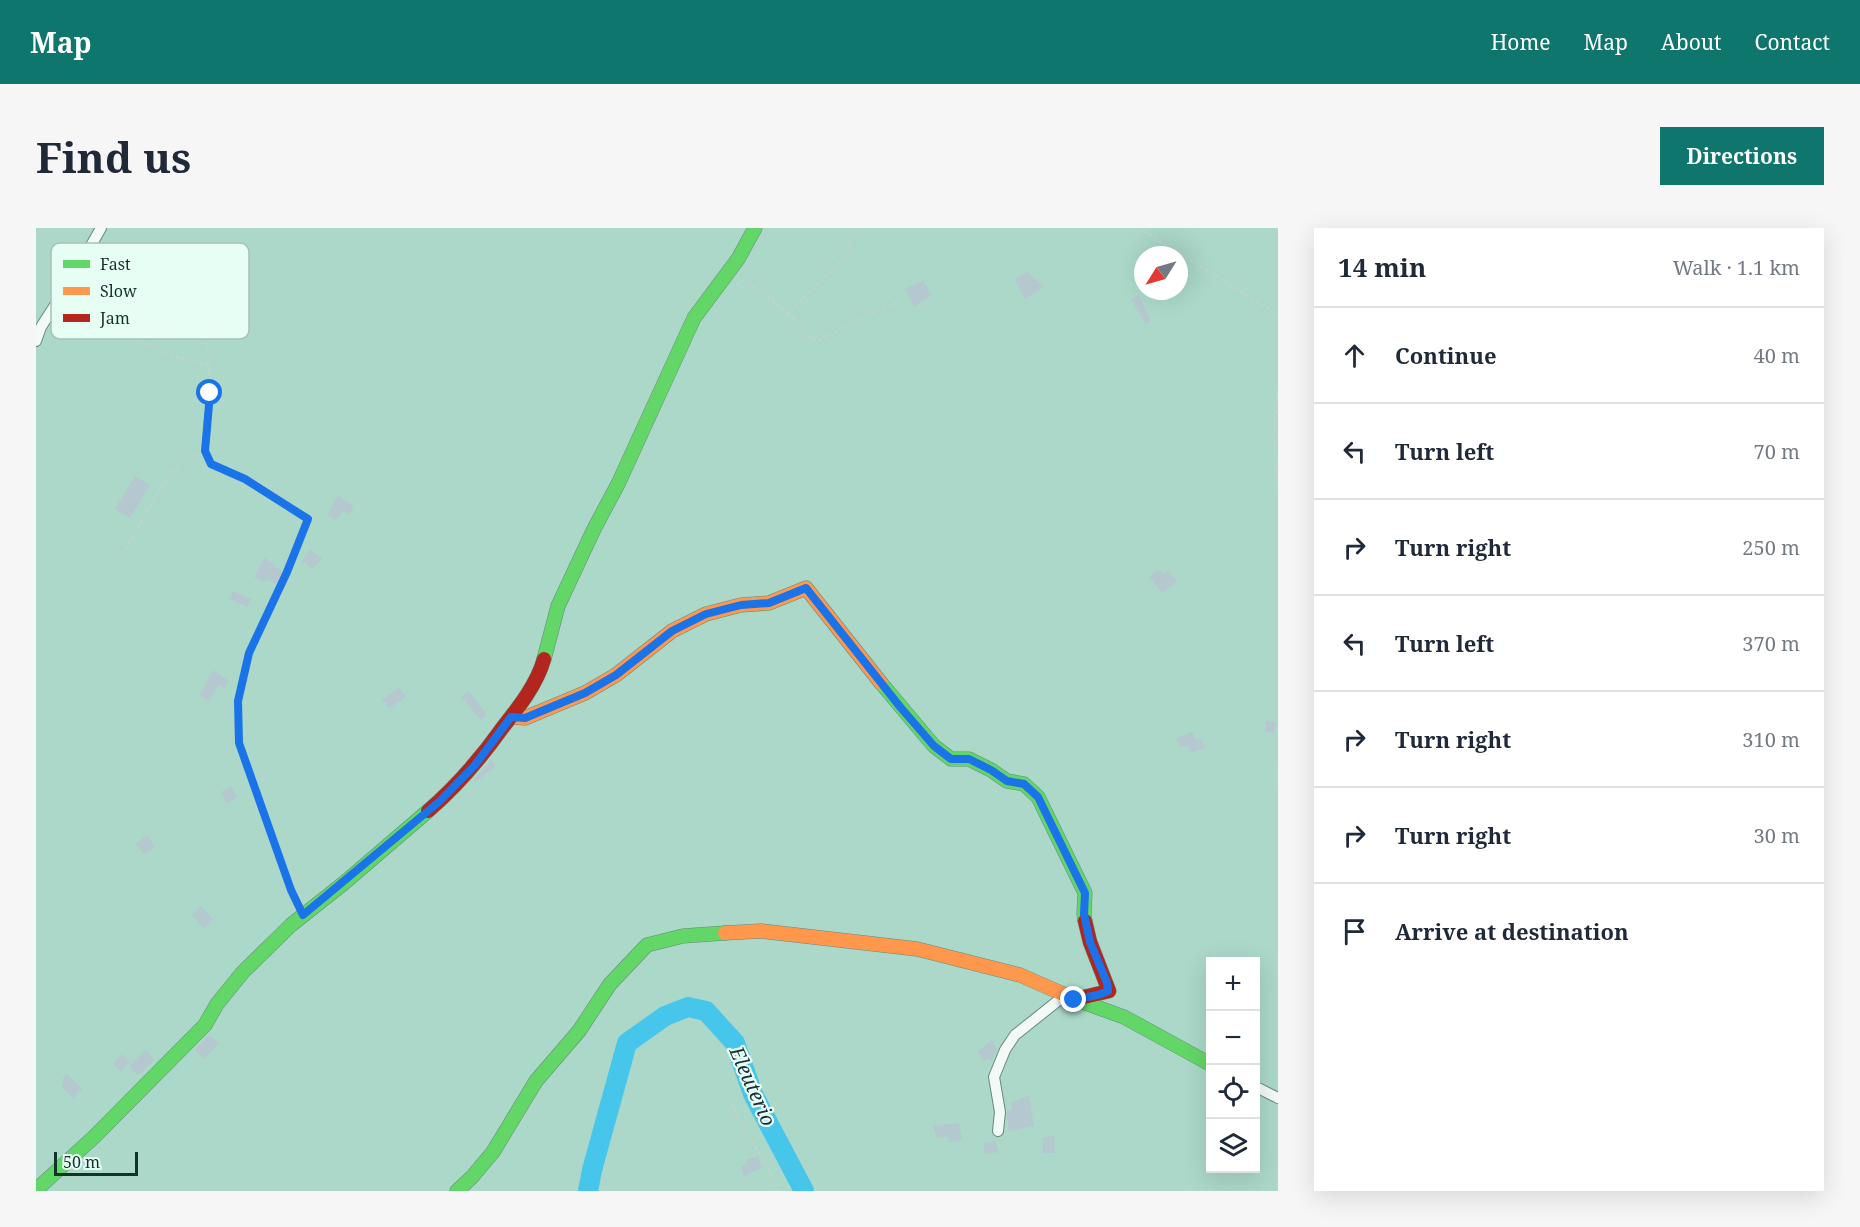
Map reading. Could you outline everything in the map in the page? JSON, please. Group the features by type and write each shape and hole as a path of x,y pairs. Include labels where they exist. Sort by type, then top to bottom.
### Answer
{"street":[{"path":"93,243 101,228"},
{"path":"36,1190 94,1137 205,1025 217,1004 243,972 291,924 440,801 475,765 520,705 541,668 558,606 618,484 694,318 738,259 755,228"},
{"path":"36,341 41,327 51,312"},
{"path":"511,717 525,718 585,693 616,675 672,631 706,614 741,605 769,603 806,588 893,699 934,746 951,759 969,759 1007,781 1024,784 1038,797 1085,893 1084,914 1090,942 1107,983 1108,991 1098,996 1069,998 1015,1035 1005,1050 994,1077 1000,1112 998,1131"},
{"path":"457,1191 493,1152 536,1081 579,1032 610,984 647,945 683,936 761,931 917,949 954,957 1020,975 1069,998 1124,1017 1206,1062"},
{"path":"1260,1089 1278,1098"}],"path":[{"path":"788,313 841,261 857,228"},
{"path":"1139,228 1278,315"},
{"path":"730,287 744,281 759,290 788,313 808,336 818,341 854,321 896,303"},
{"path":"134,339 166,354 209,366"},
{"path":"207,339 210,393 205,451 211,464 245,479 308,519 287,572 249,653 238,701 239,743 291,890 303,915"},
{"path":"1278,386 1274,437 1278,493"},
{"path":"126,549 176,466 188,453 207,455"},
{"path":"1278,765 1276,780 1278,789"},
{"path":"732,1105 742,1128 763,1158 779,1191"}],"building":[{"path":"1027,272 1044,286 1025,299 1015,280"},
{"path":"923,280 932,295 914,307 905,289"},
{"path":"1131,299 1141,300 1151,321 1146,324"},
{"path":"135,476 150,485 130,518 115,509"},
{"path":"338,496 354,506 349,514 343,511 336,520 327,515"},
{"path":"310,550 322,558 313,569 302,561"},
{"path":"264,558 283,572 276,584 254,577"},
{"path":"1158,569 1163,574 1168,571 1177,581 1162,593 1149,577"},
{"path":"233,591 251,599 247,607 229,599"},
{"path":"213,670 229,681 224,688 219,685 209,701 200,696"},
{"path":"399,687 406,697 389,708 382,700"},
{"path":"468,691 487,714 481,720 461,697"},
{"path":"1265,721 1276,722 1274,733 1266,732"},
{"path":"1192,732 1196,740 1201,739 1205,748 1191,753 1188,745 1180,747 1176,738"},
{"path":"491,760 496,766 475,782 474,780"},
{"path":"231,786 237,798 227,804 221,792"},
{"path":"147,835 155,847 145,855 135,844"},
{"path":"201,906 213,919 204,928 192,915"},
{"path":"209,1035 219,1043 204,1059 195,1050"},
{"path":"992,1040 997,1049 992,1061 988,1058 984,1061 977,1052"},
{"path":"146,1049 154,1060 138,1076 129,1066"},
{"path":"122,1054 130,1062 121,1071 113,1064"},
{"path":"67,1074 82,1089 73,1098 61,1086"},
{"path":"1029,1096 1034,1126 1009,1131 1007,1110 1012,1110 1011,1102"},
{"path":"959,1123 962,1140 949,1142 948,1137 937,1138 933,1126"},
{"path":"1054,1136 1055,1153 1043,1153 1043,1137"},
{"path":"995,1141 999,1152 985,1154 983,1143"},
{"path":"758,1156 762,1168 744,1176 741,1167 747,1163 746,1160"}],"waterway":[{"name":"Eleuterio","path":"588,1191 627,1043 665,1016 688,1007 706,1011 735,1043 753,1094 804,1191"}],"traffic: fast":[{"path":"544,659 558,606 618,484 694,318 738,259 755,228"},
{"path":"881,683 934,746 951,759 969,759 1007,781 1024,784 1038,797 1085,893 1085,921"},
{"path":"36,1190 94,1137 205,1025 217,1004 243,972 291,925 428,811"},
{"path":"457,1191 493,1152 536,1081 579,1031 610,984 647,945 683,936 725,933"},
{"path":"1077,1000 1124,1017 1206,1062"}],"traffic: slow":[{"path":"511,717 525,718 585,693 616,675 672,631 706,614 741,605 769,603 806,588 881,683"},
{"path":"725,933 761,931 917,949 1020,975 1077,1000"}],"traffic: jam":[{"path":"428,811 459,782 495,738 527,695 544,659"},
{"path":"1076,999 1109,991 1090,942 1085,921"}],"route":[{"path":"210,393 205,451 211,464 245,479 308,519 287,572 249,653 238,701 239,743 291,890 303,915 440,801 475,765 511,717 525,718 585,693 616,675 672,631 706,614 741,605 769,603 806,588 934,746 951,759 969,759 1007,781 1024,784 1038,797 1085,893 1084,914 1090,942 1107,983 1108,991 1098,996 1074,1000"}]}
